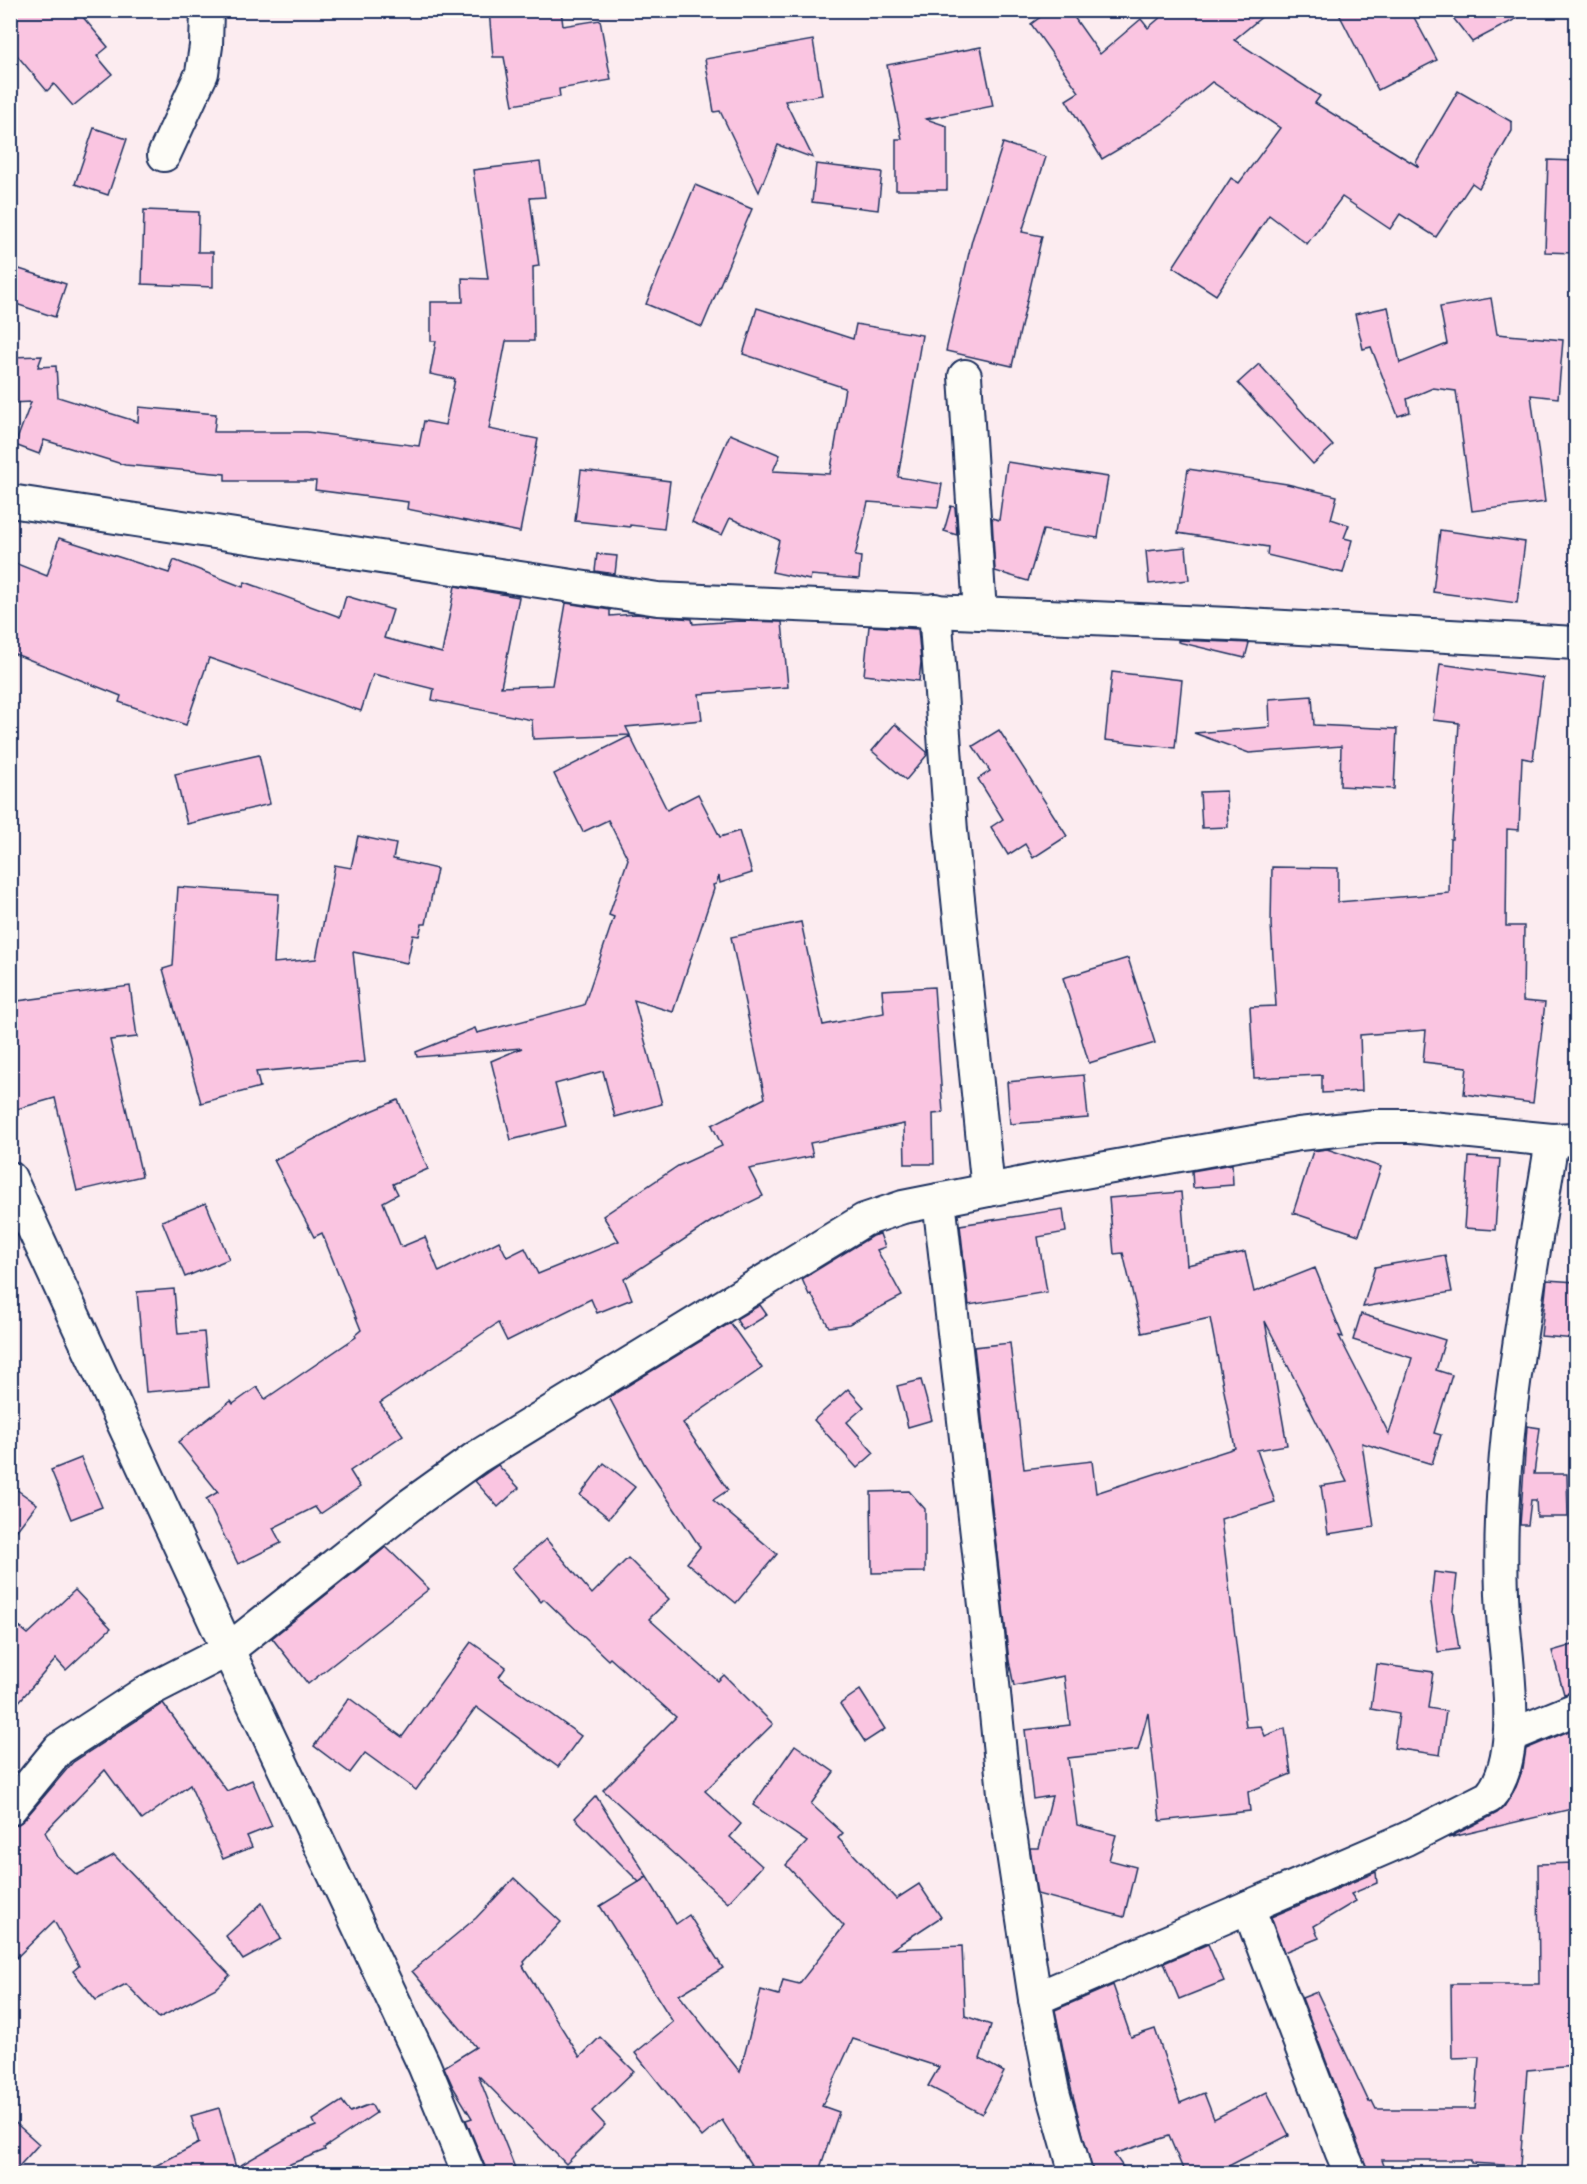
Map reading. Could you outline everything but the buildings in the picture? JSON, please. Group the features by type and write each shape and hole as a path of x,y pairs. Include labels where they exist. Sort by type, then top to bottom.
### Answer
{"street":[{"path":"164,155 202,74 207,10"},
{"path":"965,376 980,613"},
{"path":"10,501 658,599 935,610 1576,643"},
{"path":"935,610 951,831 988,1190"},
{"path":"10,1809 59,1749 146,1692 228,1650 410,1505 477,1457 864,1220 903,1207 988,1190 1299,1134 1375,1126 1411,1126 1564,1140 1506,1433 1501,1585 1511,1711 1510,1736 1504,1767 1496,1790 1489,1797 1406,1839 1035,1999"},
{"path":"10,1179 228,1650 424,2065 469,2174"},
{"path":"939,1200 1004,1793 1035,1999 1053,2092 1076,2174"},
{"path":"1510,1736 1576,1709"},
{"path":"1248,1907 1351,2174"}]}
